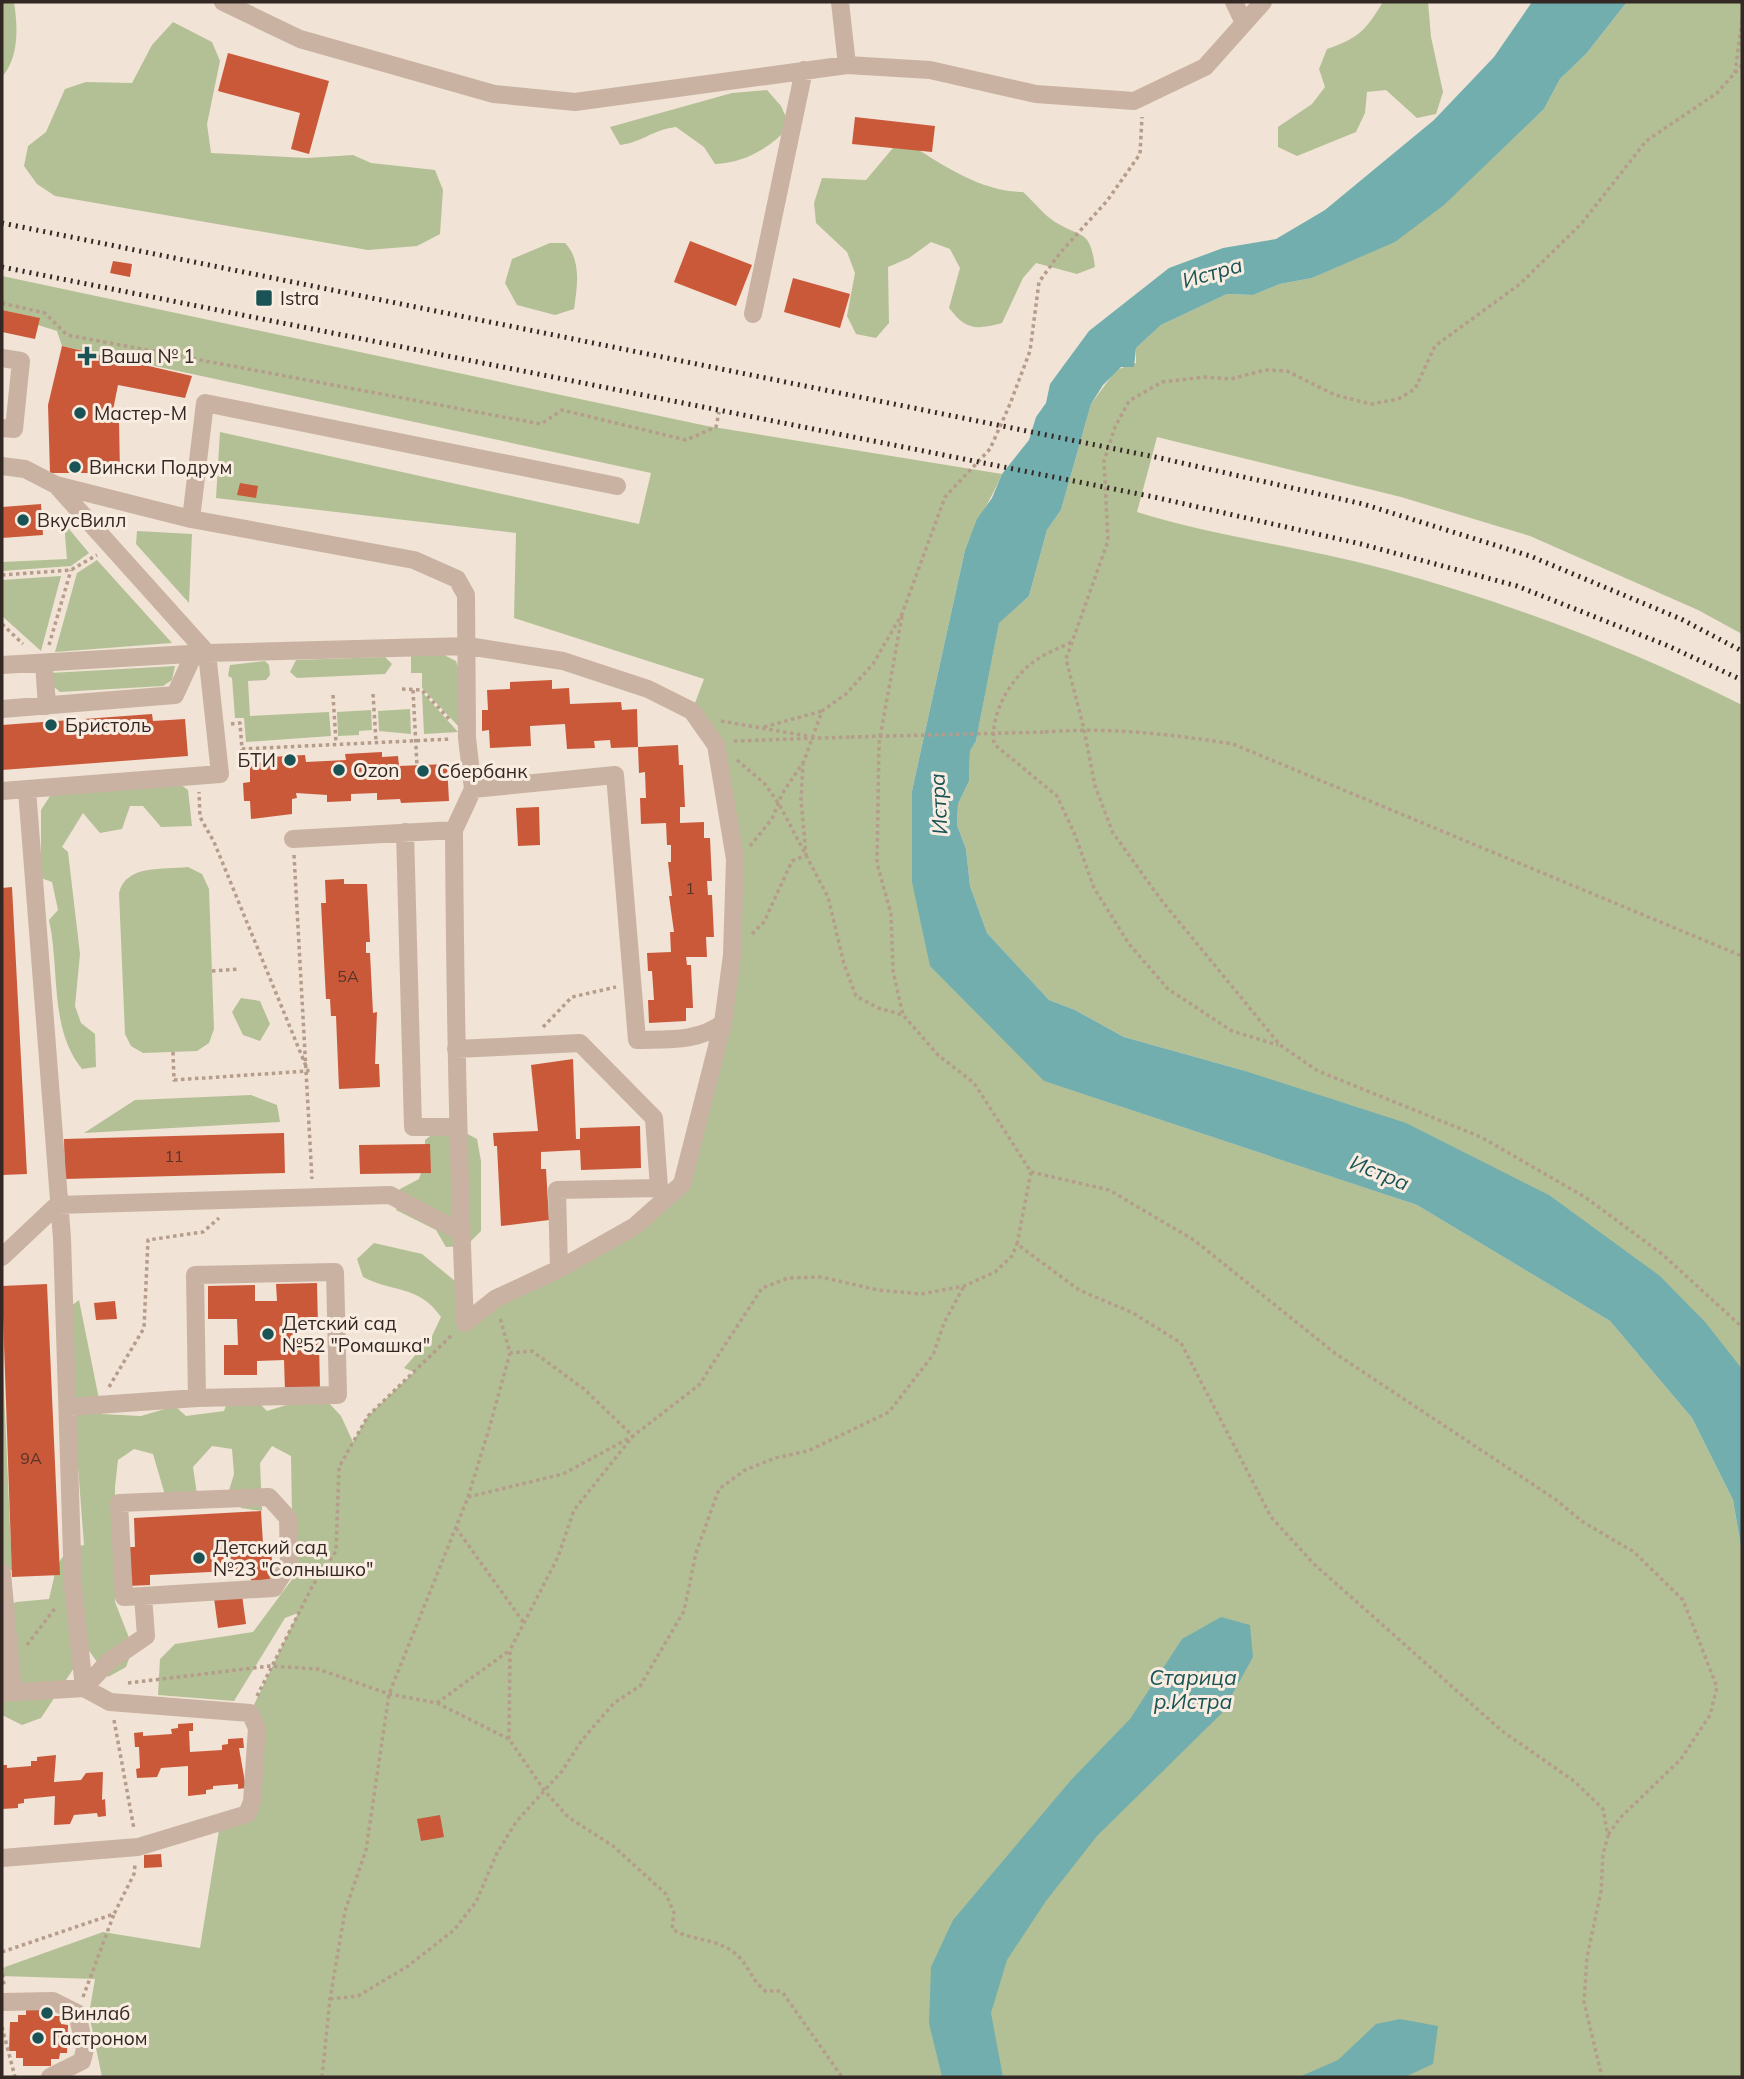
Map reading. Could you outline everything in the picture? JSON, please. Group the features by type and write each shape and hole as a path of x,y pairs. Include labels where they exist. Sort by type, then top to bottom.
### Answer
{"street":[{"path":"223,2 300,39 494,94 575,102 847,65 930,70 1036,94 1134,101 1205,67 1263,2"},
{"path":"840,2 847,65"},
{"path":"1234,2 1244,23"},
{"path":"753,314 804,70"},
{"path":"2,358 21,361 14,429 2,428"},
{"path":"191,519 205,403 617,485"},
{"path":"2,466 25,469 56,485 191,519 414,559 457,579 466,595 467,738 473,789 454,830 456,1127 465,1323"},
{"path":"2,792 220,774 201,654 56,485"},
{"path":"2,665 201,654 468,646 563,661 648,689 691,711 716,745 735,859 732,955 723,1023 682,1184 635,1226 559,1269 495,1299 465,1323"},
{"path":"2,709 175,695 201,654"},
{"path":"44,663 47,706"},
{"path":"473,789 615,775 637,1040 676,1039 710,1034 723,1023"},
{"path":"27,790 57,1205 62,1238 73,1586 84,1688"},
{"path":"292,839 454,830"},
{"path":"405,832 413,1127 456,1127"},
{"path":"456,1049 580,1043 653,1118 659,1188"},
{"path":"559,1269 557,1190 659,1188 682,1184"},
{"path":"2,1257 57,1205 390,1195 461,1231"},
{"path":"69,1407 197,1398 338,1395 335,1272 195,1275 197,1398"},
{"path":"269,1497 288,1518 289,1564 274,1588 143,1596 124,1597 119,1503 269,1497"},
{"path":"2,1573 11,1665 7,1693 84,1688 110,1702 250,1713 257,1728 252,1801 247,1815 138,1847 2,1858"},
{"path":"84,1688 108,1662 146,1636 143,1596"},
{"path":"2,2003 53,2001 77,2013 85,2049 82,2062 50,2077"}],"path":[{"path":"1735,75 1742,20"},
{"path":"1742,65 1717,93 1646,142 1582,223 1521,284 1435,345 1415,389 1398,398 1371,404 1335,395 1287,371 1265,370 1231,379 1205,377 1162,382 1129,401 1115,427 1104,461 1108,541 1066,659 1084,729 1094,786 1113,833 1162,901 1280,1045 1318,1071 1481,1137 1585,1197 1662,1254 1742,1328"},
{"path":"762,728 822,711 846,694 873,664 902,614 946,497 989,449 1010,404 1030,351 1039,282 1060,253 1107,201 1140,154 1143,119 1134,101"},
{"path":"2,303 45,313 67,335 541,424 562,410 686,440 716,427 719,412"},
{"path":"2,575 71,570 103,552"},
{"path":"44,663 71,570"},
{"path":"468,1497 563,1474 633,1436 699,1385 762,1288 788,1278 821,1277 878,1290 921,1294 964,1286 995,1272 1012,1256 1017,1244 1031,1172 974,1083 938,1055 903,1015 893,971 891,914 877,863 879,743 902,614"},
{"path":"1071,642 1032,663 1019,678 996,712 994,744 1057,796 1075,835 1094,888 1129,944 1168,989 1232,1031 1280,1045"},
{"path":"402,690 422,690 467,738"},
{"path":"414,690 417,766"},
{"path":"373,694 376,741"},
{"path":"333,695 336,743"},
{"path":"691,711 723,722 812,737"},
{"path":"806,855 801,799 804,761 822,711"},
{"path":"240,723 242,749 467,738"},
{"path":"716,745 812,737 1084,729 1160,732 1233,744 1742,956"},
{"path":"716,745 765,784 779,804 828,897 844,964 856,996 878,1008 903,1015"},
{"path":"735,859 758,840 782,794 804,761"},
{"path":"199,776 200,817 214,842 307,1071"},
{"path":"292,839 313,1197"},
{"path":"732,955 764,922 792,861 806,855"},
{"path":"212,971 239,969"},
{"path":"524,1046 572,997 592,992"},
{"path":"173,1052 174,1080 307,1071"},
{"path":"1031,1172 1109,1190 1194,1240 1336,1354 1544,1491 1583,1522 1634,1552 1683,1600 1717,1687 1710,1715 1681,1759 1620,1818 1608,1836 1603,1854 1601,1891 1587,1956 1584,2002 1602,2077"},
{"path":"99,1404 144,1328 148,1240 203,1232 241,1199"},
{"path":"1017,1244 1079,1290 1133,1313 1181,1343 1271,1517 1314,1564 1502,1731 1574,1780 1603,1810 1608,1836"},
{"path":"330,1999 358,1997 408,1966 454,1930 476,1902 497,1853 516,1822 562,1772 582,1741 614,1703 640,1686 651,1668 684,1611 696,1553 719,1489 745,1470 775,1458 808,1451 889,1412 933,1355 944,1323 964,1286"},
{"path":"322,2077 330,1999 345,1911 366,1850 388,1695 468,1497 510,1353 495,1299"},
{"path":"250,1713 270,1666 313,1586 336,1551 340,1467 368,1416 465,1323"},
{"path":"510,1353 532,1351 584,1388 633,1436"},
{"path":"437,1703 510,1650 558,1557 574,1510 601,1480 633,1436"},
{"path":"456,1528 524,1623"},
{"path":"11,1665 73,1586"},
{"path":"509,1739 510,1650"},
{"path":"124,1684 270,1666 318,1669 388,1695 437,1703 509,1739 544,1790 568,1817 613,1846 666,1894 674,1913 672,1929 684,1937 707,1938 739,1956 756,1984 766,1992 776,1990 783,1993 842,2077"},
{"path":"77,2013 114,1914 134,1874 138,1847 110,1702"},
{"path":"2,1952 114,1914"},
{"path":"2,2027 15,2077"}],"green space":[{"path":"2,2 14,2 16,32 12,60 2,77"},
{"path":"1383,2 1428,2 1431,37 1443,92 1436,114 1417,118 1386,90 1367,92 1365,113 1356,132 1297,156 1278,147 1278,127 1312,104 1325,87 1319,69 1327,49 1361,32"},
{"path":"1627,2 1742,2 1742,634 1698,610 1530,536 1401,497 1157,437 1137,512 1198,528 1354,561 1477,596 1611,645 1742,705 1742,1369 1242,1070 1124,1037 1075,1010 1049,1000 987,933 970,886 966,849 957,825 958,804 969,781 970,751 976,741 999,622 1029,596 1047,530 1061,510 1091,404 1116,370 1136,363 1136,348 1161,325 1227,294 1253,295 1280,284 1312,278 1395,241 1444,204 1544,109 1560,79 1586,54"},
{"path":"173,22 212,42 220,61 207,124 211,153 307,158 353,155 371,163 435,170 443,190 440,234 417,246 368,250 55,196 37,184 24,166 28,146 46,132 65,89 86,82 132,83 152,45"},
{"path":"767,90 781,106 790,126 756,153 737,161 715,164 704,147 676,127 620,145 610,127 732,93"},
{"path":"914,147 980,183 1023,192 1051,219 1088,241 1095,267 1077,274 1036,263 1023,278 1002,323 978,327 961,321 949,308 960,268 950,249 931,242 909,258 888,267 889,323 876,338 856,334 847,316 855,273 847,252 816,223 814,203 822,178 866,180 893,148"},
{"path":"550,243 565,243 574,258 577,275 574,309 555,315 517,305 505,283 512,259"},
{"path":"2,276 707,426 1002,474 965,550 912,791 1045,1081 1417,1205 1610,1321 1692,1418 1733,1500 1742,1553 1742,2077 102,2077 89,2014 95,1979 2,1976 5,1967 103,1932 200,1948 220,1824 246,1814 250,1713 298,1613 285,1618 234,1701 158,1695 160,1659 175,1644 253,1632 293,1578 291,1456 272,1446 260,1463 262,1511 241,1508 228,1494 234,1474 232,1449 212,1446 193,1467 199,1508 165,1495 153,1454 134,1449 118,1460 115,1487 115,1602 133,1648 126,1667 108,1677 87,1648 41,1718 22,1725 2,1715 2,1609 16,1602 49,1599 57,1565 69,1548 84,1545 66,1310 79,1300 102,1414 141,1416 175,1406 186,1416 224,1411 231,1391 252,1396 267,1411 293,1403 327,1401 341,1416 353,1442 368,1416 414,1372 404,1368 432,1336 441,1317 433,1307 415,1295 363,1277 357,1259 374,1243 422,1254 461,1286 466,1321 559,1269 682,1184 713,1064 735,859 716,745 692,711 704,679 514,618 516,533 216,498 220,432 639,524 651,473 62,346 57,331 38,325 39,318 2,310"},
{"path":"64,523 89,553 71,566 2,571 2,562 67,559"},
{"path":"137,531 192,534 189,603 136,544"},
{"path":"97,560 172,643 55,652 77,573"},
{"path":"61,576 41,651 2,616 2,580"},
{"path":"444,655 456,661 461,677 460,728 422,688 422,673 411,673 411,656"},
{"path":"385,657 392,664 385,674 297,678 290,672 296,660"},
{"path":"265,661 269,665 270,675 266,680 248,681 250,716 329,712 331,736 246,742 244,718 235,718 232,678 228,676 230,665"},
{"path":"175,666 172,680 163,686 60,692 52,685 50,673"},
{"path":"422,692 458,732 424,734"},
{"path":"410,709 411,734 379,731 378,711"},
{"path":"371,710 372,730 359,731 359,735 338,736 337,712"},
{"path":"176,781 188,790 192,826 161,827 143,806 130,806 122,829 100,833 83,813 62,847 68,852 80,954 75,1006 81,1023 95,1034 96,1067 82,1069 64,1036 60,1017 49,920 58,910 52,882 41,878 41,810 50,796"},
{"path":"188,867 202,874 209,889 214,1029 209,1043 197,1051 143,1053 131,1046 125,1034 119,893 129,877 137,873"},
{"path":"241,998 260,1001 270,1024 260,1041 243,1035 232,1012"},
{"path":"251,1095 277,1105 280,1122 84,1133 135,1100"},
{"path":"447,1123 477,1139 481,1161 481,1231 466,1246 446,1247 436,1230 396,1210 400,1189 419,1179 425,1161 425,1140"},
{"path":"2,1347 12,1570 2,1570"}],"water":[{"name":"Истра","path":"1532,2 1627,2 1586,54 1560,79 1544,109 1444,205 1395,242 1312,278 1280,284 1253,295 1227,294 1161,325 1136,348 1134,367 1121,367 1103,385 1091,404 1061,510 1047,530 1029,596 999,623 976,741 970,751 969,781 958,804 957,825 966,849 970,886 987,933 1049,1000 1075,1010 1124,1037 1242,1070 1406,1123 1549,1195 1660,1276 1706,1323 1742,1369 1742,1553 1733,1500 1692,1418 1610,1321 1417,1205 1044,1081 930,966 912,882 912,791 965,550 977,519 992,498 1002,474 1029,440 1036,417 1046,403 1050,384 1089,331 1169,268 1223,248 1276,239 1325,210 1434,120 1494,57"},
{"name":"Старица р.Истра","path":"1221,1617 1250,1625 1253,1657 1222,1713 1097,1836 1046,1901 1007,1960 991,2013 1003,2077 942,2077 929,2023 931,1967 953,1920 1071,1780 1130,1719 1182,1639"},
{"path":"1400,2019 1438,2026 1433,2064 1405,2077 1299,2077 1338,2060 1376,2024"}],"building":[{"path":"228,53 329,81 309,154 291,149 300,113 218,91"},
{"path":"855,117 935,126 932,152 852,144"},
{"path":"690,241 752,265 736,306 674,282"},
{"path":"113,261 132,264 130,277 110,273"},
{"path":"793,278 850,294 840,328 784,312"},
{"path":"2,310 40,318 35,339 2,332"},
{"name":"Мастер-М","path":"62,346 192,376 185,398 118,385 111,420 119,421 120,473 50,473 48,405"},
{"path":"240,483 258,486 256,498 237,495"},
{"path":"41,504 43,535 2,538 2,507"},
{"path":"552,680 552,689 569,688 570,704 621,702 622,710 637,709 638,747 611,748 610,740 594,741 595,748 567,749 565,724 530,726 531,746 490,748 489,730 482,731 482,710 488,710 487,690 510,689 510,682"},
{"path":"152,714 153,721 185,719 188,756 2,770 2,725"},
{"path":"678,745 679,765 683,765 685,807 680,807 680,823 704,822 704,838 710,838 712,881 707,881 708,895 712,895 714,937 706,937 707,957 686,957 687,965 691,965 693,1008 686,1008 686,1021 649,1023 648,1000 654,1000 652,971 648,971 647,953 671,952 670,932 674,932 669,896 672,896 668,862 671,862 671,845 667,845 666,823 641,824 640,798 646,798 645,772 639,773 638,747"},
{"path":"382,752 382,757 398,756 399,766 447,764 449,801 401,803 400,799 377,800 377,793 351,794 351,801 327,802 327,795 296,793 297,798 292,799 292,814 251,819 250,801 244,801 243,783 250,782 250,763 270,762 270,757 305,755 306,762 346,760 345,754"},
{"path":"539,807 540,845 518,846 516,808"},
{"path":"344,879 344,884 367,884 370,942 366,942 366,953 370,953 373,1013 377,1012 375,1064 379,1064 380,1087 339,1089 336,1016 331,1016 330,999 326,999 321,903 326,903 325,880"},
{"path":"12,887 27,1174 2,1175 2,888"},
{"path":"573,1059 576,1139 580,1139 580,1128 640,1126 641,1168 581,1170 580,1150 541,1152 541,1169 546,1169 549,1220 501,1226 497,1146 494,1146 493,1133 538,1131 531,1065"},
{"path":"284,1133 285,1173 65,1179 64,1139"},
{"path":"430,1144 431,1173 360,1174 359,1145"},
{"name":"Детский сад №52 \"Ромашка\"","path":"317,1283 318,1326 298,1326 298,1343 319,1342 320,1390 285,1391 284,1360 257,1361 257,1375 224,1375 224,1345 238,1345 237,1319 208,1319 208,1286 255,1285 255,1301 277,1301 276,1284"},
{"path":"47,1284 60,1575 12,1577 2,1286"},
{"path":"115,1301 117,1319 96,1320 94,1303"},
{"name":"Детский сад №23 \"Солнышко\"","path":"261,1511 263,1544 271,1544 273,1579 251,1581 250,1570 150,1575 150,1585 127,1586 125,1547 135,1547 134,1518"},
{"path":"242,1595 246,1624 218,1628 214,1598"},
{"path":"193,1723 193,1731 189,1731 190,1752 222,1750 222,1745 228,1744 228,1739 243,1738 244,1748 239,1748 246,1788 238,1789 238,1784 213,1786 213,1789 206,1790 206,1794 188,1796 188,1766 161,1768 157,1777 137,1778 136,1769 140,1768 139,1747 135,1747 134,1733 143,1732 143,1736 172,1734 171,1729 178,1728 178,1724"},
{"path":"56,1755 54,1782 81,1780 86,1773 103,1772 102,1800 105,1799 106,1816 98,1817 97,1813 74,1815 70,1824 54,1825 55,1796 24,1799 24,1803 18,1804 18,1808 2,1809 2,1765 7,1765 7,1768 31,1766 31,1761 37,1761 37,1757"},
{"path":"440,1815 444,1837 421,1841 417,1819"},
{"path":"161,1854 162,1867 144,1868 144,1855"},
{"name":"Гастроном","path":"26,2008 53,2009 53,2016 61,2016 61,2024 68,2025 67,2053 60,2053 59,2059 51,2059 51,2066 23,2066 23,2058 16,2058 16,2051 9,2051 10,2022 18,2022 18,2015 26,2015"}],"railway":[{"path":"2,223 1160,458 1363,504 1530,556 1681,619 1742,651"},
{"path":"2,267 1154,497 1361,544 1517,586 1666,645 1742,680"}],"place":[{"name":"Istra","path":"264,298"},
{"name":"Ваша № 1","path":"87,356"},
{"name":"Мастер-М","path":"80,413"},
{"name":"Вински Подрум","path":"75,467"},
{"name":"ВкусВилл","path":"23,520"},
{"name":"Бристоль","path":"51,725"},
{"name":"БТИ","path":"290,760"},
{"name":"Ozon","path":"339,770"},
{"name":"Сбербанк","path":"423,771"},
{"name":"Детский сад №52 \"Ромашка\"","path":"268,1334"},
{"name":"Детский сад №23 \"Солнышко\"","path":"199,1558"},
{"name":"Винлаб","path":"47,2013"},
{"name":"Гастроном","path":"38,2038"}]}
